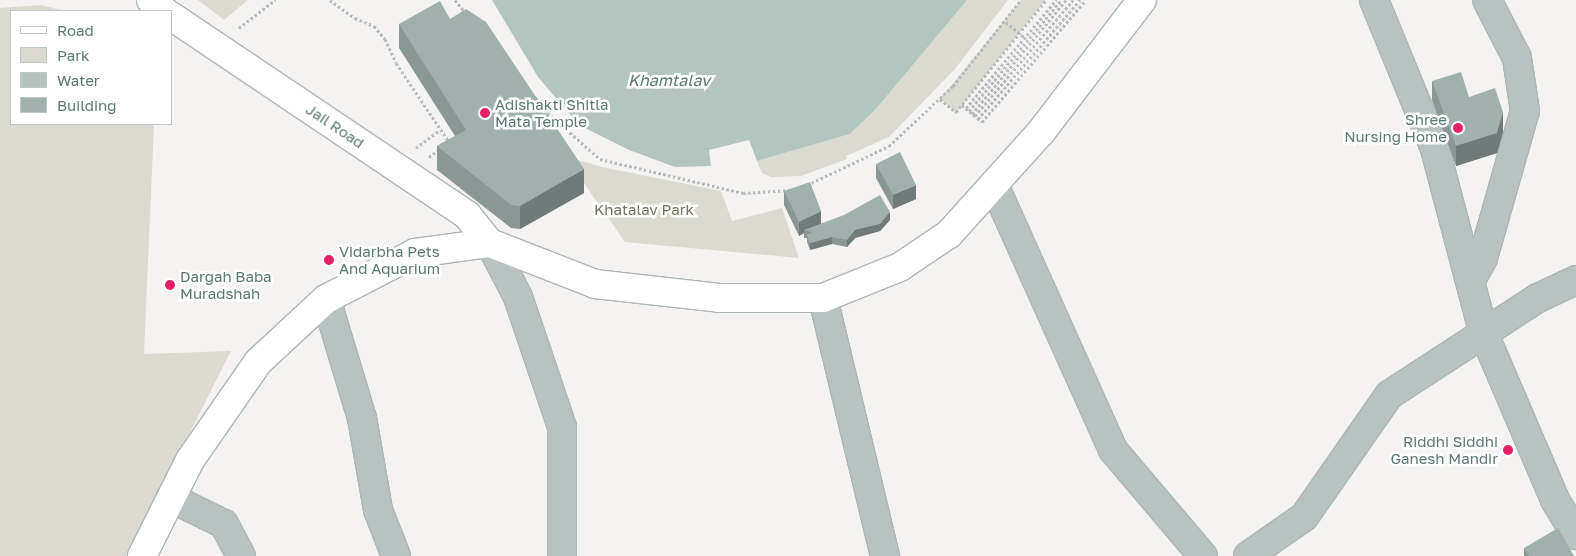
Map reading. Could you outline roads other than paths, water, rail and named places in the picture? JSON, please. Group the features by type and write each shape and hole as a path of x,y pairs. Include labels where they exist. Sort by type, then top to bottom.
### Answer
{"main road":[{"path":"151,0 163,10"},
{"path":"142,556 190,460 258,362 326,299 415,252 490,243 595,284 719,298 823,298 900,267 949,234 1040,132 1142,0"},
{"name":"Jail Road","path":"172,17 468,215 490,243"}],"street":[{"path":"1374,0 1436,150 1484,334 1555,500 1576,535"},
{"path":"1471,280 1483,258 1525,111 1517,58 1487,0"},
{"path":"994,185 1113,450 1203,556"},
{"path":"490,243 518,297 562,427 562,556"},
{"path":"1248,556 1304,516 1389,395 1538,298 1576,280"},
{"path":"823,298 885,556"},
{"path":"326,299 362,418 378,510 396,556"},
{"path":"171,498 224,524 241,556"}],"water":[{"name":"Khamtalav","path":"492,0 967,0 876,109 850,134 757,161 749,140 709,150 711,166 675,167 629,150 579,125 538,77"}],"place":[{"name":"Adishakti Shitla Mata Temple","path":"485,113"},
{"name":"Shree Nursing Home","path":"1458,128"},
{"name":"Vidarbha Pets And Aquarium","path":"329,260"},
{"name":"Dargah Baba Muradshah","path":"170,285"},
{"name":"Riddhi Siddhi Ganesh Mandir","path":"1508,450"}],"park label":[{"name":"Khatalav Park","path":"644,210"}]}
